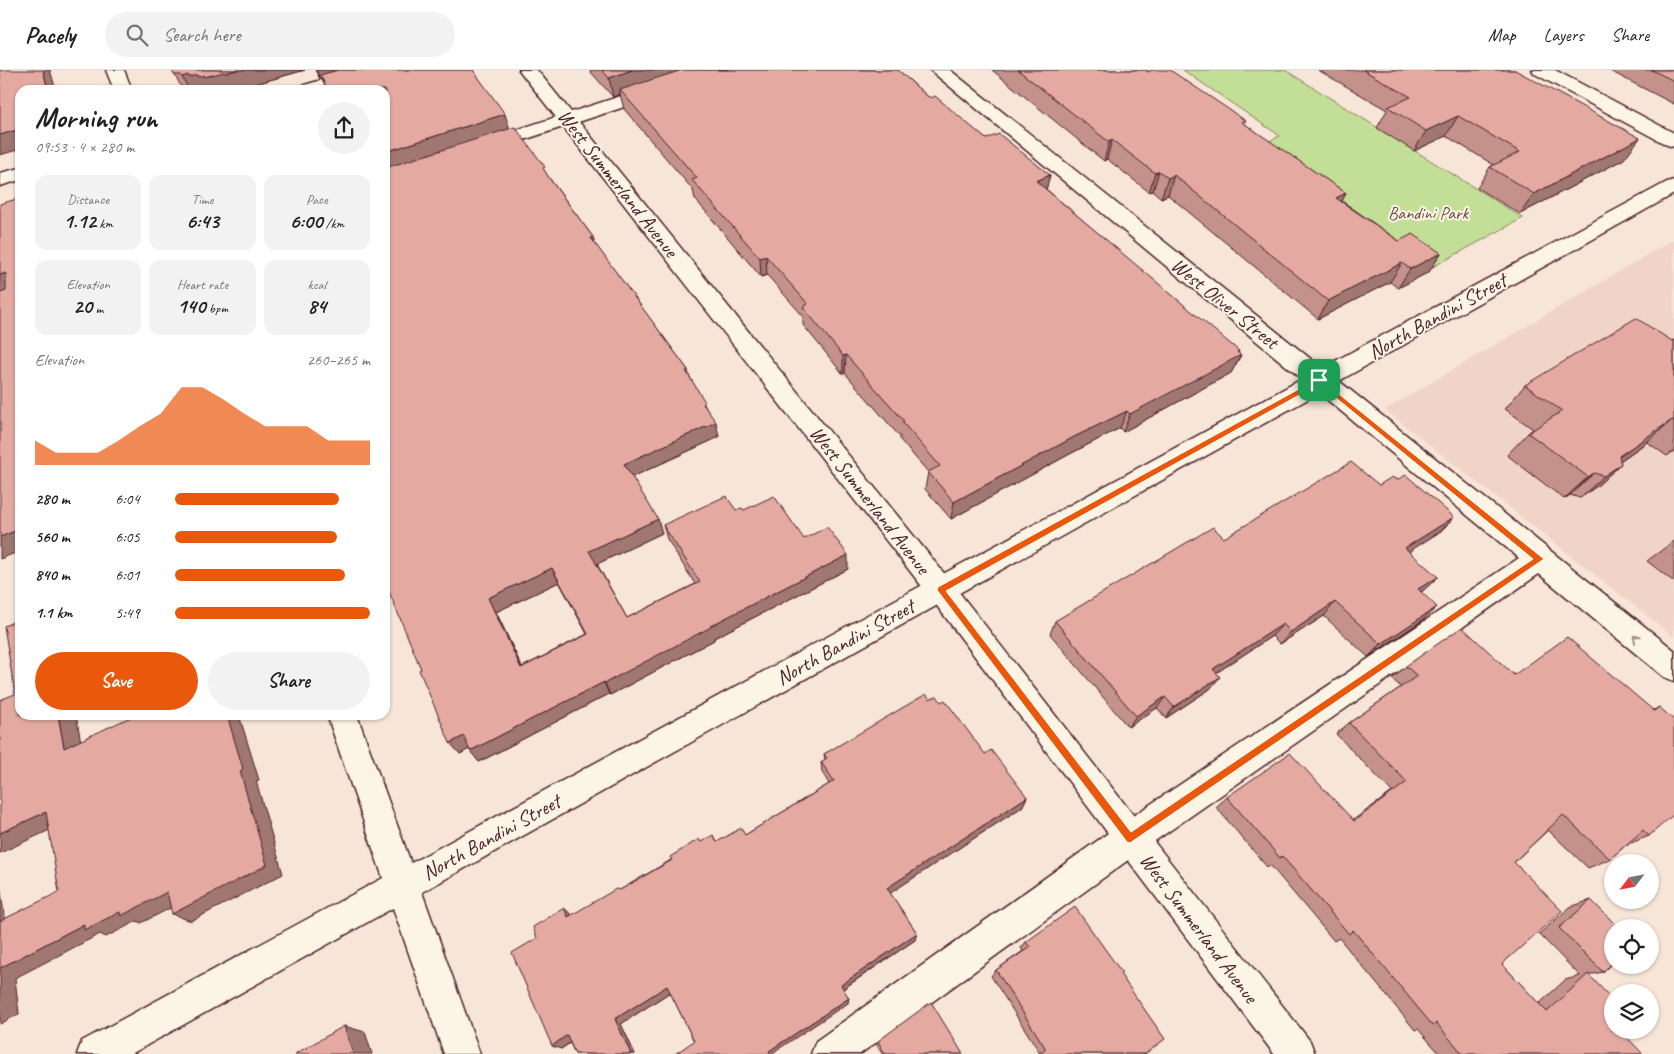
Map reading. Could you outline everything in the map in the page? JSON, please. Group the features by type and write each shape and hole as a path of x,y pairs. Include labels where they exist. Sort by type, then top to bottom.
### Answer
{"street":[{"path":"115,70 121,85"},
{"path":"325,85 376,70"},
{"name":"West Summerland Avenue","path":"528,70 941,590 1297,1054"},
{"path":"467,153 719,70"},
{"name":"West Oliver Street","path":"939,70 1674,668"},
{"path":"1541,70 1674,141"},
{"path":"0,180 15,176"},
{"name":"North Bandini Street","path":"95,1054 1674,186"},
{"path":"829,1054 1130,838 1540,559"},
{"path":"344,720 462,1054"}],"shaded area":[{"path":"1674,239 1674,637 1385,410"}],"green space":[{"name":"Bandini Park","path":"1183,70 1285,70 1523,218 1429,269 1254,148 1280,136"}],"building":[{"path":"0,70 43,70 47,85 15,85 15,130 0,135"},
{"path":"172,70 237,70 204,77 204,75 189,77 188,75 182,77 181,75 174,75"},
{"path":"338,70 473,70 505,114 390,150 390,85 325,85 320,75"},
{"path":"602,70 632,70 609,78"},
{"path":"682,70 898,70 927,96 931,98 935,96 986,139 999,134 1050,175 1036,181 1239,351 1237,352 1241,355 1130,414 1127,411 1074,437 954,502 928,472 940,466 902,422 904,421 846,355 843,356 803,307 808,304 766,256 760,258 692,180 697,178 620,90"},
{"path":"1018,70 1146,70 1148,72 1152,70 1170,70 1246,121 1242,122 1346,193 1336,198 1399,241 1413,234 1441,253 1410,269 1402,263 1328,301 1174,175 1168,178 1159,171 1155,173 1112,140 1109,142"},
{"path":"1363,70 1515,70 1640,138 1534,194 1490,167 1520,152 1458,116 1426,131 1388,107 1411,97"},
{"path":"1652,70 1674,70 1674,81"},
{"path":"515,127 545,167 543,168 549,178 593,237 591,238 688,370 686,371 705,402 703,404 716,422 624,464 658,519 589,551 627,618 700,582 663,525 726,496 736,510 742,508 744,510 774,496 804,539 827,527 848,555 605,683 470,751 464,736 450,743 419,670 421,669 390,594 390,166","holes":["552,568 588,634 521,668 488,598"]},
{"path":"15,200 15,531 0,537 0,293 6,291 6,273 0,275 0,204"},
{"path":"1636,318 1672,341 1674,340 1674,421 1672,420 1619,456 1621,464 1604,476 1594,473 1588,477 1528,433 1562,411 1525,385"},
{"path":"1351,462 1379,485 1392,477 1397,480 1406,475 1454,517 1405,548 1438,577 1418,589 1437,607 1381,644 1335,602 1291,632 1283,624 1213,669 1220,677 1174,707 1165,697 1136,716 1055,621 1213,527 1224,538"},
{"path":"15,621 15,694 4,626"},
{"path":"1462,627 1514,675 1567,637 1654,711 1659,707 1674,720 1674,814 1649,836 1643,830 1616,854 1605,854 1563,815 1514,862 1562,911 1502,964 1547,1012 1588,974 1604,991 1604,1039 1629,1039 1643,1054 1463,1054 1436,1023 1433,1026 1353,930 1349,934 1282,856 1280,858 1227,797 1290,753 1354,821 1407,782 1349,723 1417,676 1406,666"},
{"path":"15,694 15,720 59,720 64,748 124,720 228,720 243,769 240,771 267,865 172,914 167,892 121,916 120,912 84,930 84,924 0,968 0,921 59,892 46,812 0,833 0,700"},
{"path":"926,694 930,699 937,696 941,702 945,700 985,754 991,750 1027,797 887,888 917,933 841,985 849,998 769,1051 771,1054 675,1054 694,1041 667,986 615,1019 631,1054 575,1054 567,1035 552,1046 512,953 537,938 533,927 564,908 568,917 616,889 620,890 672,860 670,857 699,839 701,842 713,835 717,842 741,828 745,835 834,781 821,762 827,758 824,754"},
{"path":"1591,900 1610,919 1604,919 1604,971 1603,972 1559,928"},
{"path":"1075,907 1122,973 1120,974 1165,1039 1145,1054 1039,1054 1046,1049 996,970 1030,947 1026,942"},
{"path":"931,1002 963,1054 885,1054 878,1041"},
{"path":"344,1026 353,1054 295,1054"}],"route":[{"path":"1319,380 1540,559 1130,838 941,590 1319,380"}]}
